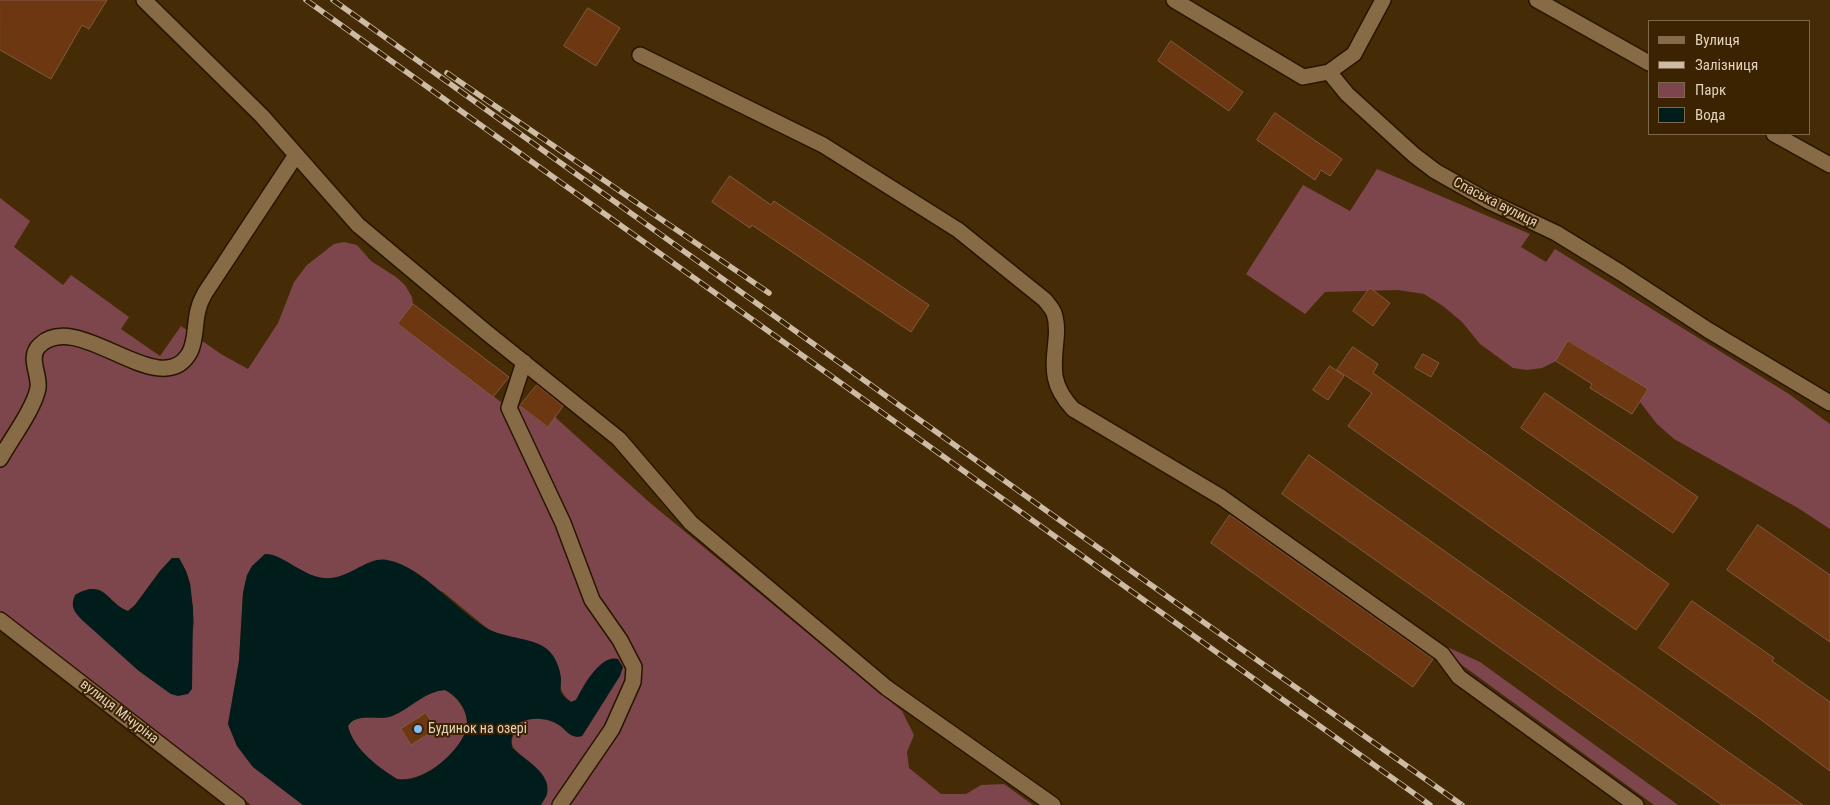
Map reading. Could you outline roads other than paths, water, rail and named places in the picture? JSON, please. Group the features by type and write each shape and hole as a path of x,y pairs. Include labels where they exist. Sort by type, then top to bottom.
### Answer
{"street":[{"path":"144,0 262,116 358,224 619,439 691,522 879,682 1053,805"},
{"path":"1174,0 1303,77 1329,72 1354,54 1383,0"},
{"path":"1537,0 1648,62"},
{"path":"640,55 823,145 958,230 1046,300 1054,312 1057,327 1053,374 1057,388 1073,409 1221,497 1442,654 1459,677 1636,805"},
{"name":"Спаська вулиця","path":"1329,72 1347,94 1414,155 1435,171 1488,201 1556,233 1708,330 1830,403"},
{"path":"1776,135 1830,165"},
{"path":"0,459 34,403 38,386 34,358 38,346 49,338 65,336 84,340 143,364 163,369 179,365 190,352 198,307 205,293 296,155"},
{"path":"524,362 509,408 563,523 592,600 620,640 634,667 633,682 612,729 560,805"},
{"name":"вулиця Мічуріна","path":"0,620 238,805"}],"water":[{"path":"265,554 272,555 307,573 323,578 332,578 379,560 400,564 427,580 465,613 490,630 527,640 547,649 553,655 559,667 561,692 571,702 576,700 593,673 605,661 618,659 623,667 620,676 582,736 572,735 554,722 544,719 527,720 517,724 511,740 512,748 542,773 547,786 547,794 541,805 303,805 253,767 237,746 228,724 239,661 243,593 247,575 252,566","holes":["445,690 460,702 466,714 467,727 465,733 446,759 417,777 397,779 390,775 361,750 348,726 356,719 392,716 438,691"]},
{"path":"172,558 179,558 186,571 190,584 193,608 192,689 188,694 178,696 171,694 139,671 82,620 73,606 75,595 85,590 93,589 100,590 121,608 128,611 135,605"}],"railway":[{"path":"306,0 1430,805"},
{"path":"333,0 1079,534 1462,805"},
{"path":"447,73 769,293"}],"place":[{"name":"Будинок на озері","path":"418,729"}]}
